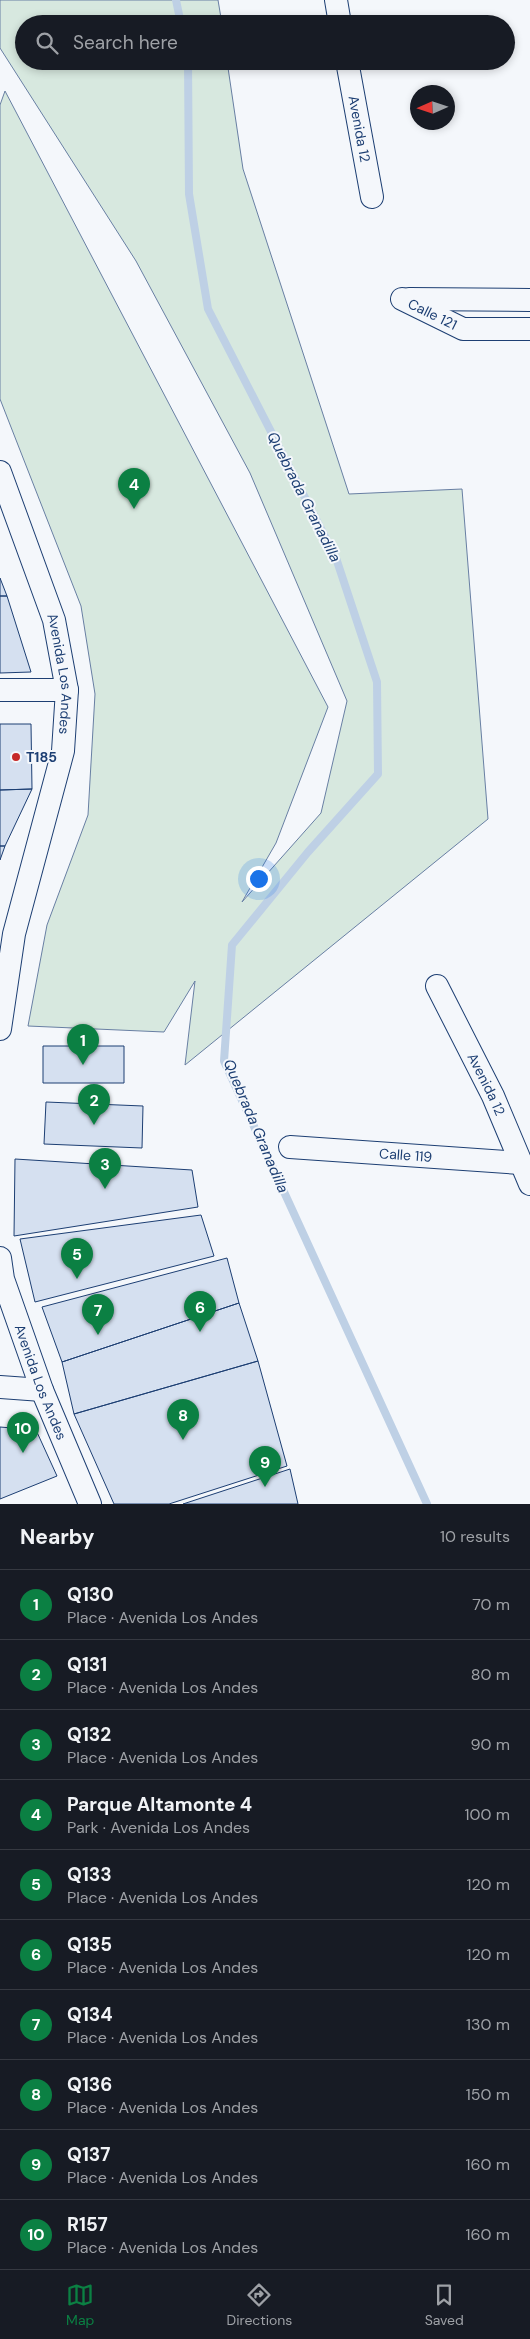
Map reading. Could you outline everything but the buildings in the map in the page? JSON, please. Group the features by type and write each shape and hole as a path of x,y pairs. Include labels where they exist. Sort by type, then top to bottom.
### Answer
{"street":[{"path":"336,0 338,15"},
{"name":"Avenida 12","path":"349,70 372,197"},
{"name":"Calle 121","path":"530,300 402,299 463,329 530,329"},
{"name":"Avenida Los Andes","path":"0,472 54,620 67,690 62,751 14,934 0,1029"},
{"path":"0,690 67,690"},
{"name":"Avenida 12","path":"437,986 493,1096 530,1184"},
{"name":"Calle 119","path":"290,1147 521,1163"},
{"name":"Avenida Los Andes","path":"0,1258 3,1279 42,1390 90,1504"},
{"path":"0,1387 42,1390"}],"shaded area":[{"path":"0,0 218,0 220,15 15,15 15,70 228,70 243,169 349,494 462,489 488,819 185,1065 195,981 164,1032 28,1026 47,925 88,815 95,694 81,606 0,399 0,105 5,91 328,707 276,843 242,902 321,813 347,701 250,473 136,261 0,48"}],"waterway":[{"name":"Quebrada Granadilla","path":"176,0 179,15"},
{"name":"Quebrada Granadilla","path":"188,70 189,194 208,309 336,558 377,682 378,774 308,852 232,945 224,1061 427,1504"}],"place":[{"name":"Parque Altamonte 4","path":"134,509"},
{"name":"T185","path":"16,757"},
{"name":"Q130","path":"83,1065"},
{"name":"Q131","path":"94,1125"},
{"name":"Q132","path":"105,1189"},
{"name":"Q133","path":"77,1279"},
{"name":"Q135","path":"200,1332"},
{"name":"Q134","path":"98,1335"},
{"name":"Q136","path":"183,1440"},
{"name":"R157","path":"23,1453"},
{"name":"Q137","path":"265,1487"}]}
